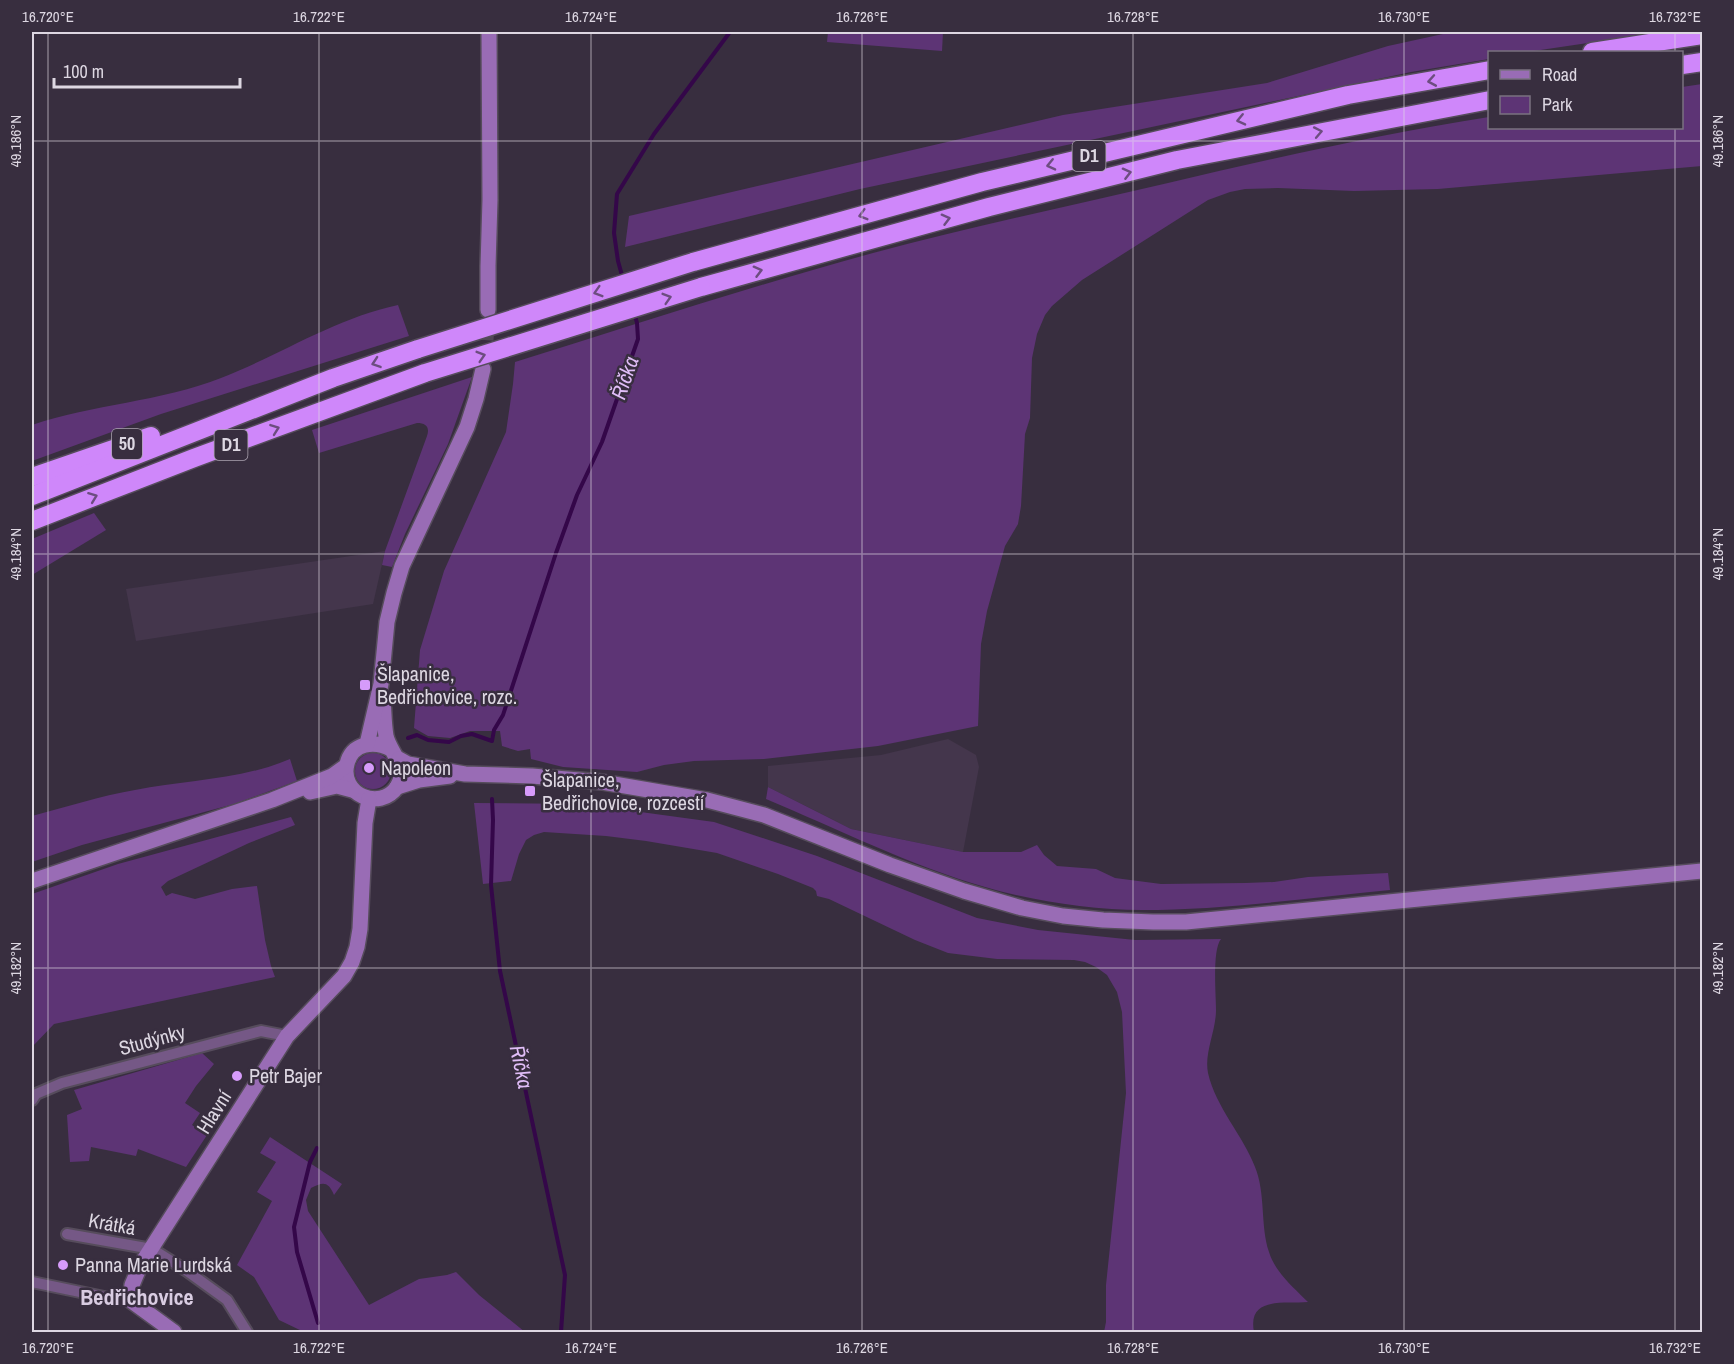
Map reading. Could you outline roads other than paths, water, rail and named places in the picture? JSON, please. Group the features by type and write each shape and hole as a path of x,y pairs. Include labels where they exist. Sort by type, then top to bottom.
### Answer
{"highway":[{"path":"1598,51 1702,35"},
{"path":"1683,65 1702,62"},
{"name":"D1","path":"32,495 333,378 693,262 981,182 1348,95 1488,70"},
{"name":"D1","path":"34,521 194,458 425,373 702,287 989,207 1177,160 1488,100"},
{"name":"50","path":"32,477 222,411 333,378"}],"main road":[{"path":"488,310 489,32"},
{"path":"367,744 381,684 387,622 402,566 467,427 483,369"},
{"path":"272,800 337,786 352,790 369,799 380,798 390,794 397,787 401,778 401,768 386,737 381,684"},
{"path":"352,790 348,782 346,766 353,752 367,744 384,745 408,764 465,774 532,776 602,782 707,800 764,815 890,865 964,891 1022,908 1063,916 1103,920 1186,922 1702,871"},
{"path":"32,880 272,800 332,776 346,766"},
{"path":"397,787 419,780 465,774"},
{"name":"Hlavní","path":"130,1300 132,1285 140,1266 287,1036 344,976 352,962 360,929 365,823 369,799"},
{"path":"130,1300 174,1332"}],"street":[{"name":"Studýnky","path":"32,1100 36,1094 62,1083 261,1031 287,1036"},
{"name":"Krátká","path":"67,1234 152,1249"},
{"path":"152,1249 227,1300 247,1332"},
{"path":"32,1282 114,1299 130,1300"}],"waterway":[{"name":"Říčka","path":"623,279 614,233 617,194 654,134 730,32"},
{"name":"Říčka","path":"408,738 417,735 428,740 449,742 472,734 492,741 494,730 503,715 577,495 602,442 638,339 634,312"},
{"name":"Říčka","path":"492,799 491,885 500,971 565,1275 561,1332"},
{"path":"317,1148 310,1162 294,1227 297,1252 318,1323"}],"tunnel":[{"path":"484,363 488,316"}],"place":[{"name":"Šlapanice, Bedřichovice, rozc.","path":"365,685"},
{"name":"Napoleon","path":"369,768"},
{"name":"Šlapanice, Bedřichovice, rozcestí","path":"530,791"},
{"name":"Petr Bajer","path":"237,1076"},
{"name":"Panna Marie Lurdská","path":"63,1265"}],"district":[{"name":"Bedřichovice","path":"137,1297"}]}
